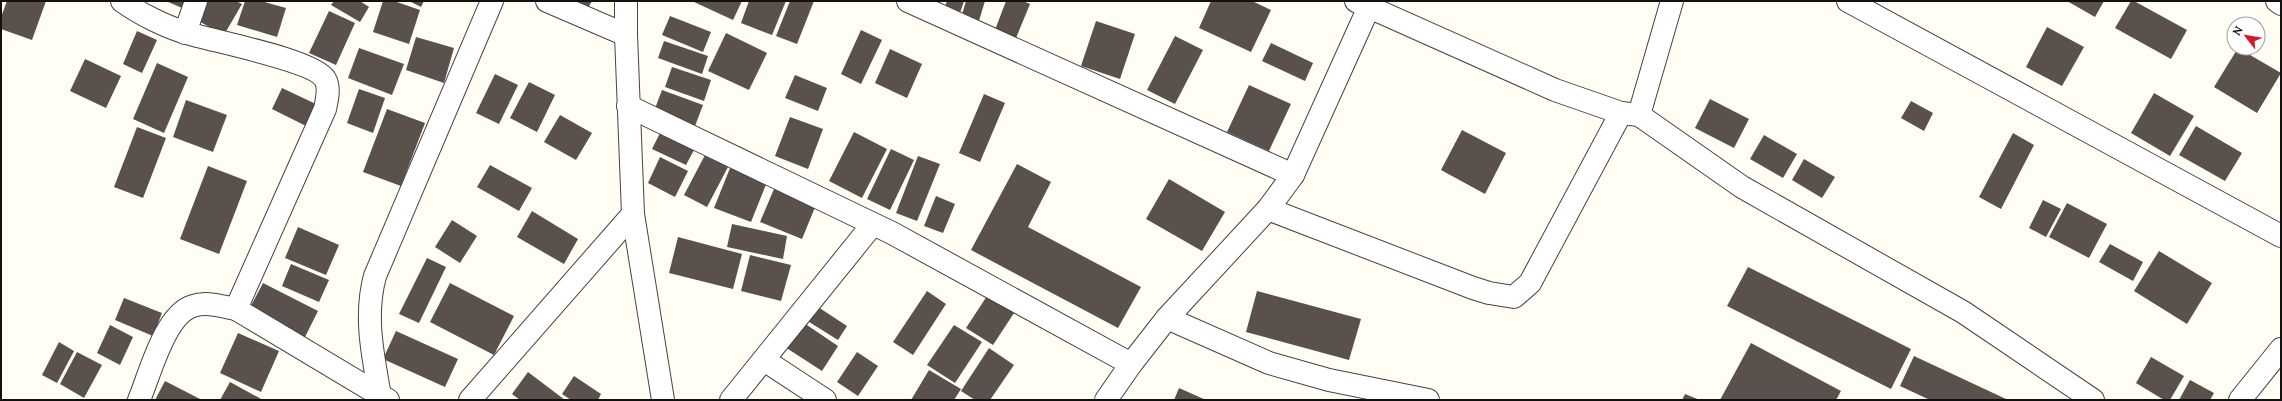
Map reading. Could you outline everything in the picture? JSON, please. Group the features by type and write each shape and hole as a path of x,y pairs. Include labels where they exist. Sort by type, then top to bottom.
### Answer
{"street":[{"path":"122,1 186,33 291,61 314,69 325,79 328,94 325,109 236,310"},
{"path":"186,33 196,1"},
{"path":"385,398 373,356 369,312 375,276 492,1"},
{"path":"547,1 626,35"},
{"path":"626,1 628,106 633,214 663,400"},
{"path":"908,1 1292,175"},
{"path":"1268,209 1473,288 1514,297 1530,283 1630,114 1672,1"},
{"path":"1848,1 2281,236"},
{"path":"2277,1 2281,4"},
{"path":"1106,400 1131,364 1167,318 1268,209 1292,175 1366,3 1555,90 1630,114 1742,187 1963,312 2093,400"},
{"path":"628,106 873,224 1131,364"},
{"path":"470,400 633,214"},
{"path":"731,400 873,224"},
{"path":"139,400 168,330 177,315 192,306 205,304 236,310 385,398"},
{"path":"1167,318 1269,363 1329,380 1428,400"},
{"path":"2240,400 2281,349"},
{"path":"764,360 825,400"}],"building":[{"path":"7,1 46,1 32,40 1,29 1,17"},
{"path":"166,1 185,1 182,8"},
{"path":"206,1 236,1 242,4 224,35 195,19"},
{"path":"245,1 261,1 286,8 277,37 237,25"},
{"path":"334,1 360,1 369,7 360,22 331,5"},
{"path":"383,1 394,1 420,10 409,44 373,32"},
{"path":"409,1 424,1 421,7"},
{"path":"570,1 592,1 587,10"},
{"path":"742,1 733,20 694,2"},
{"path":"749,1 786,1 772,35 741,23"},
{"path":"790,1 814,1 797,44 776,36"},
{"path":"947,1 964,1 958,19 942,14"},
{"path":"966,1 985,1 978,24 961,18"},
{"path":"1006,1 1023,1 1030,4 1016,38 995,30"},
{"path":"1211,1 1252,1 1271,10 1251,52 1199,28"},
{"path":"2067,1 2104,1 2095,17"},
{"path":"2131,1 2134,1 2187,30 2171,59 2115,28"},
{"path":"329,11 355,23 336,65 309,53"},
{"path":"670,16 711,32 703,52 662,35"},
{"path":"1096,21 1135,34 1120,79 1081,66"},
{"path":"2047,27 2084,47 2062,86 2026,67"},
{"path":"861,30 882,40 861,84 841,74"},
{"path":"137,31 157,40 142,73 123,64"},
{"path":"726,33 767,53 749,90 708,71"},
{"path":"1175,36 1203,50 1175,104 1147,90"},
{"path":"416,37 454,48 444,83 406,70"},
{"path":"664,41 708,56 702,74 658,58"},
{"path":"1271,43 1313,63 1305,81 1262,61"},
{"path":"359,48 404,64 392,95 348,78"},
{"path":"890,49 922,64 907,98 875,83"},
{"path":"2233,56 2252,56 2281,73 2257,113 2214,87"},
{"path":"85,59 121,76 106,108 70,91"},
{"path":"157,63 188,77 164,133 133,119"},
{"path":"672,67 711,80 704,101 665,87"},
{"path":"495,74 518,85 499,124 476,113"},
{"path":"795,75 827,88 818,111 785,98"},
{"path":"529,82 555,95 537,132 510,118"},
{"path":"1249,85 1291,104 1269,151 1227,132"},
{"path":"282,88 318,105 308,127 272,109"},
{"path":"359,89 385,98 373,133 347,123"},
{"path":"662,90 703,105 695,126 654,111"},
{"path":"2154,93 2194,116 2170,156 2131,133"},
{"path":"984,94 1005,103 980,162 959,153"},
{"path":"1710,99 1749,119 1734,148 1695,128"},
{"path":"186,100 227,115 213,152 173,137"},
{"path":"1911,101 1933,113 1924,131 1901,118"},
{"path":"387,109 425,123 401,186 363,172"},
{"path":"560,115 592,133 576,160 544,142"},
{"path":"790,117 823,129 808,169 775,156"},
{"path":"2196,126 2242,153 2225,181 2179,155"},
{"path":"137,127 166,138 143,198 114,187"},
{"path":"1462,130 1506,153 1485,194 1441,170"},
{"path":"854,132 887,149 862,198 829,181"},
{"path":"660,133 694,150 686,165 652,149"},
{"path":"2013,133 2034,145 2001,209 1979,197"},
{"path":"1764,135 1797,154 1783,178 1750,159"},
{"path":"891,149 914,160 890,210 867,199"},
{"path":"705,155 728,167 707,207 684,195"},
{"path":"918,156 940,164 917,221 896,213"},
{"path":"660,157 688,171 675,197 648,183"},
{"path":"1804,159 1835,177 1822,198 1792,180"},
{"path":"1017,164 1051,182 1028,227 1141,287 1118,328 971,250"},
{"path":"490,165 532,188 519,211 477,187"},
{"path":"208,166 247,181 219,254 180,239"},
{"path":"730,168 767,182 751,222 714,208"},
{"path":"1169,179 1225,212 1202,251 1146,219"},
{"path":"777,182 818,200 802,239 760,222"},
{"path":"936,196 955,204 943,233 924,226"},
{"path":"2043,200 2061,209 2046,237 2029,228"},
{"path":"2067,203 2107,224 2089,258 2049,237"},
{"path":"532,211 578,239 564,264 517,237"},
{"path":"452,220 477,236 460,263 435,247"},
{"path":"732,224 787,236 783,259 727,247"},
{"path":"298,227 339,245 326,275 285,258"},
{"path":"678,237 742,254 733,289 669,273"},
{"path":"2110,244 2143,262 2133,281 2099,262"},
{"path":"2159,251 2212,283 2187,324 2134,291"},
{"path":"750,255 791,265 781,301 741,291"},
{"path":"427,258 446,267 419,323 399,314"},
{"path":"291,264 329,280 319,302 282,286"},
{"path":"1748,267 1911,349 1891,389 1727,306"},
{"path":"263,283 318,311 302,343 246,315"},
{"path":"450,283 514,316 494,355 430,322"},
{"path":"927,291 946,304 913,355 893,342"},
{"path":"1257,291 1361,319 1349,360 1246,332"},
{"path":"987,296 1014,313 993,345 966,328"},
{"path":"124,298 162,313 153,336 115,320"},
{"path":"815,305 847,326 838,340 806,320"},
{"path":"801,321 838,346 822,371 785,347"},
{"path":"110,325 133,337 120,365 97,353"},
{"path":"954,325 982,342 955,383 927,365"},
{"path":"396,331 458,359 445,387 383,359"},
{"path":"238,333 279,351 261,392 220,373"},
{"path":"59,342 74,351 57,383 42,375"},
{"path":"1751,343 1841,391 1836,400 1720,400"},
{"path":"989,348 1014,365 990,400 975,400 961,391"},
{"path":"77,352 102,365 84,398 60,384"},
{"path":"857,352 878,366 858,396 837,382"},
{"path":"1914,356 2006,399 1930,400 1900,386"},
{"path":"2151,357 2184,376 2170,400 2164,400 2136,383"},
{"path":"929,370 961,389 954,400 911,400"},
{"path":"528,372 565,400 520,400 512,394"},
{"path":"574,376 601,394 598,400 571,400 562,394"},
{"path":"2190,380 2214,393 2210,400 2179,400"},
{"path":"165,381 202,400 155,400"},
{"path":"230,382 263,400 220,400"},
{"path":"1179,388 1206,400 1174,400"},
{"path":"1685,394 1700,400 1682,400"}]}
